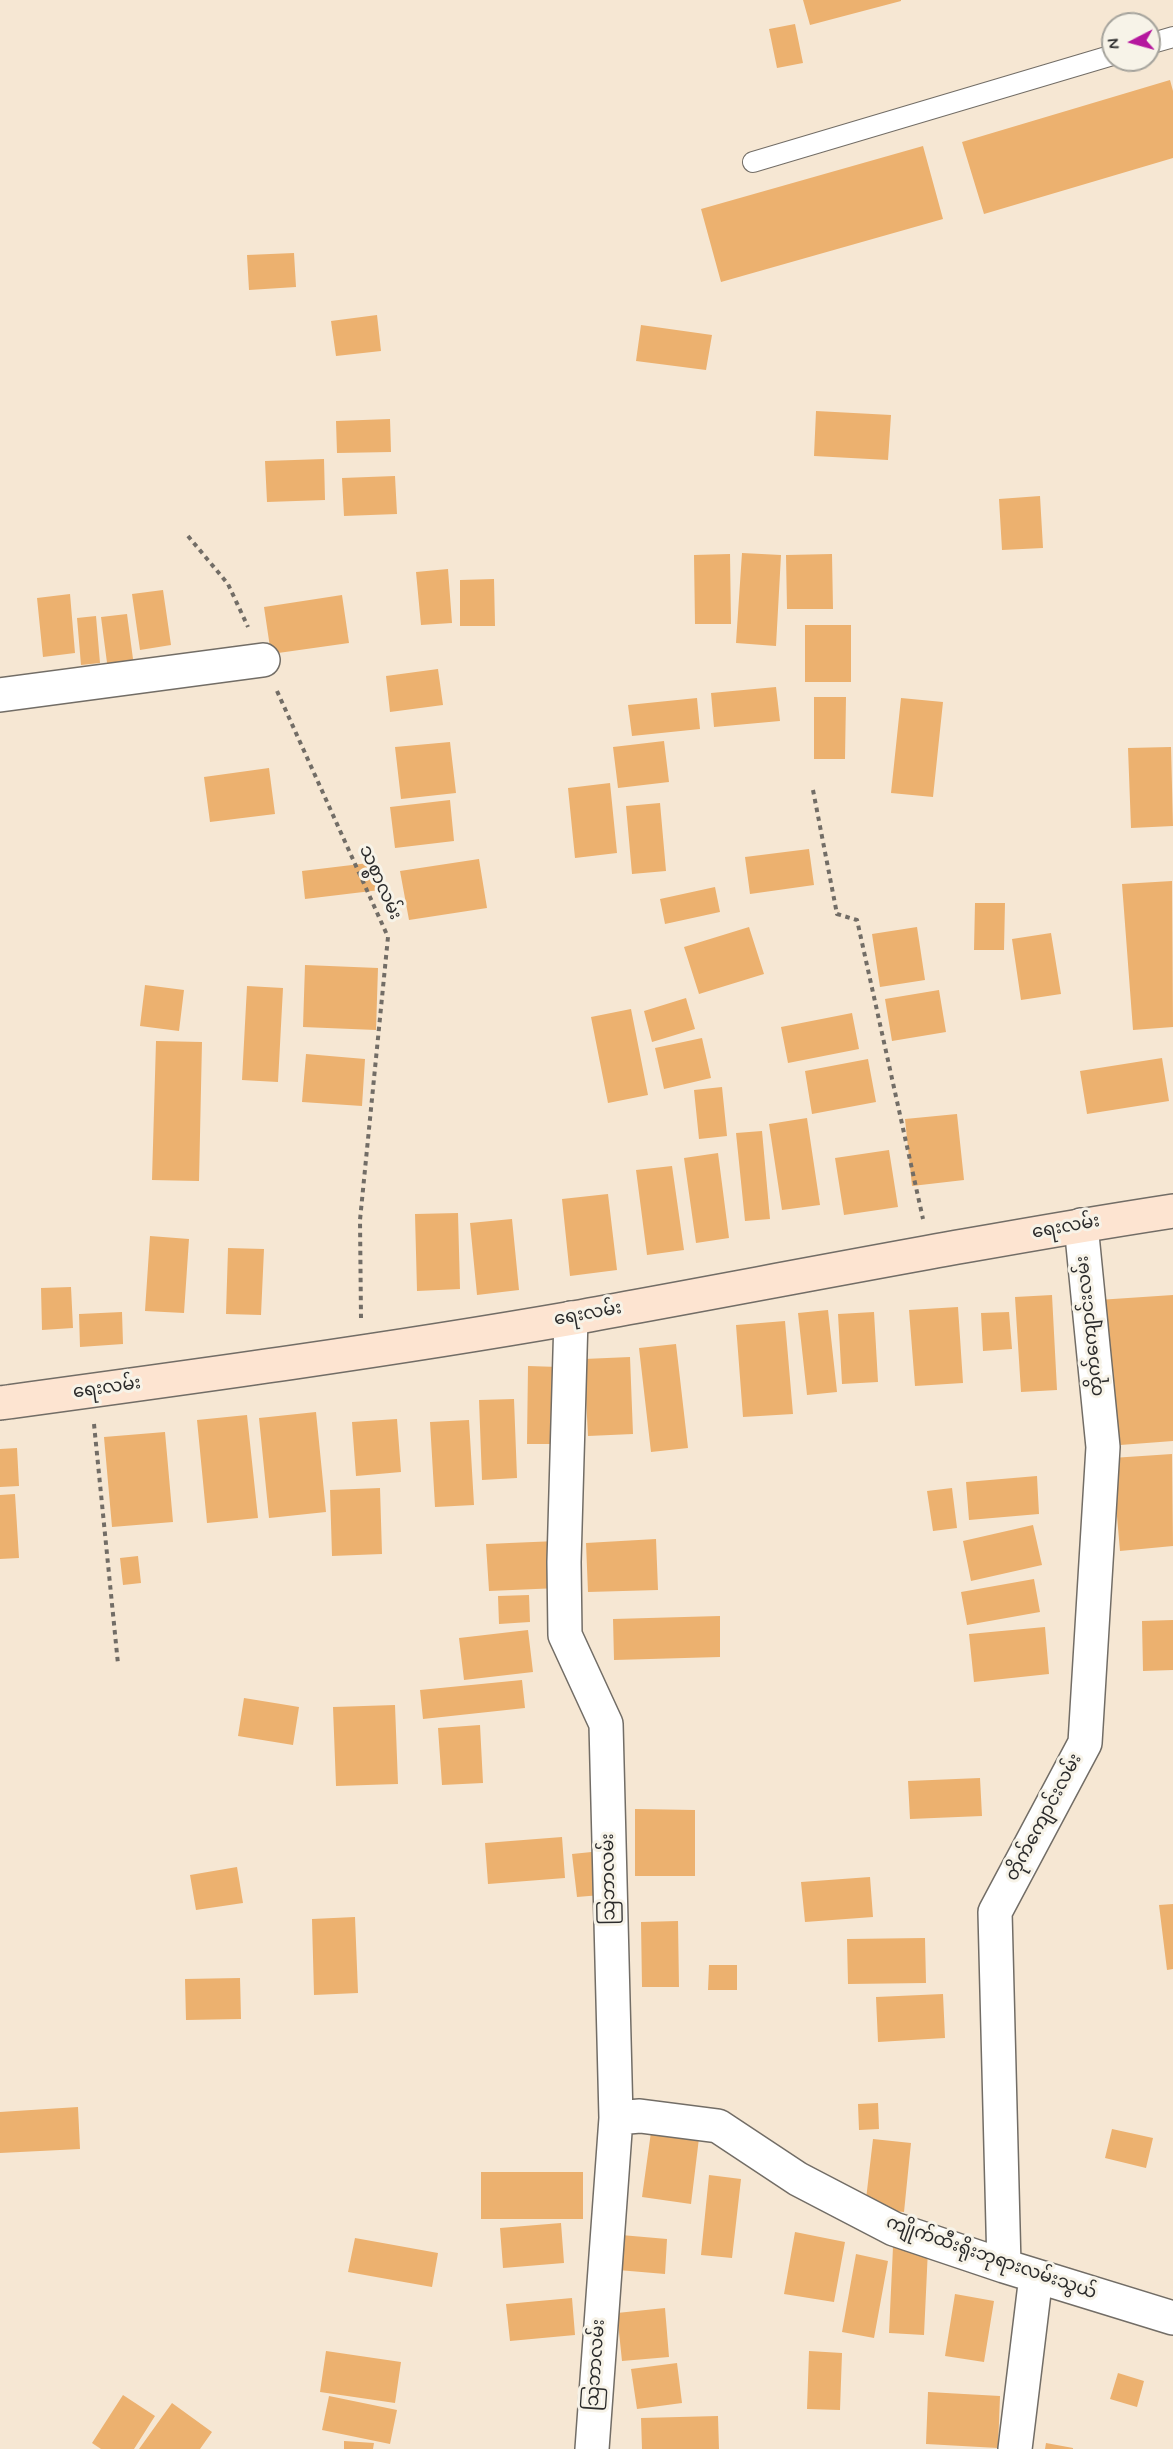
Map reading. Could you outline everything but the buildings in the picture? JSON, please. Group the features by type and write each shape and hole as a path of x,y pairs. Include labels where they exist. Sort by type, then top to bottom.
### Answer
{"street":[{"path":"0,694 263,660"},
{"name":"ရေးလမ်း","path":"0,1403 241,1371 571,1318 1081,1225 1173,1211"},
{"name":"တိုက်ကျောင်းလမ်း","path":"1004,2266 995,1912 1085,1743 1103,1447 1081,1225"},
{"name":"သြဘာလမ်း","path":"571,1318 564,1562 565,1635 606,1724 616,2118 592,2449"},
{"name":"ကျိုက်ထီးရိုးဘုရားလမ်းသွယ်","path":"616,2118 640,2116 718,2126 798,2179 894,2229 1173,2319"},
{"path":"1015,2449 1036,2276"}],"lane":[{"path":"753,162 1101,59"}],"path":[{"name":"သစ္စာလမ်း","path":"188,536 228,584 388,937 360,1220 362,1352"},
{"path":"813,790 837,914 857,920 930,1252"},
{"path":"91,1391 118,1664"}]}
